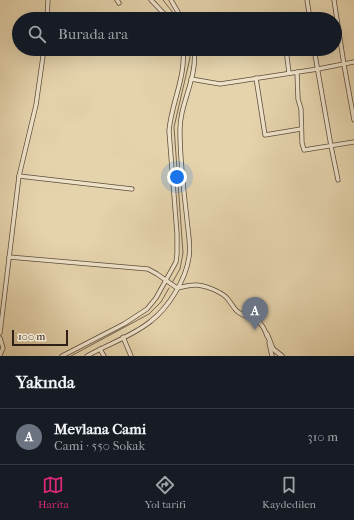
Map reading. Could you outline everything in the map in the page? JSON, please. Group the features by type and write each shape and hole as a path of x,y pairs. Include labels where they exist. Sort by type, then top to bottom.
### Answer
{"street":[{"path":"47,12 48,0"},
{"path":"171,0 178,12"},
{"path":"307,0 309,12"},
{"path":"334,0 336,12"},
{"path":"154,1 163,12"},
{"path":"342,52 354,120"},
{"path":"0,333 19,176 36,105 43,56"},
{"path":"62,356 140,314 152,304 176,262 177,234 169,131 171,114 181,72 182,56"},
{"path":"87,356 150,322 160,313 184,276 189,255 180,133 181,117 191,79 195,56"},
{"path":"287,56 289,73"},
{"path":"315,56 338,180"},
{"path":"191,79 220,84 344,65 354,62"},
{"path":"297,72 298,99 301,109 301,129 304,150 354,142"},
{"path":"256,78 265,135 301,129"},
{"path":"19,176 132,189"},
{"path":"9,257 148,269 177,288 195,285 217,291 227,298 236,311 257,320 263,325 273,349 282,356"},
{"path":"267,334 272,356"},
{"path":"123,337 131,356"},
{"path":"0,338 3,348 0,355"},
{"path":"100,349 104,356"}],"waterway":[{"path":"163,0 172,12"},
{"path":"172,283 180,269 183,253 174,127 190,56"},
{"path":"71,356 149,314 161,302 169,288"}],"place":[{"name":"Mevlana Cami","path":"255,330"}]}
